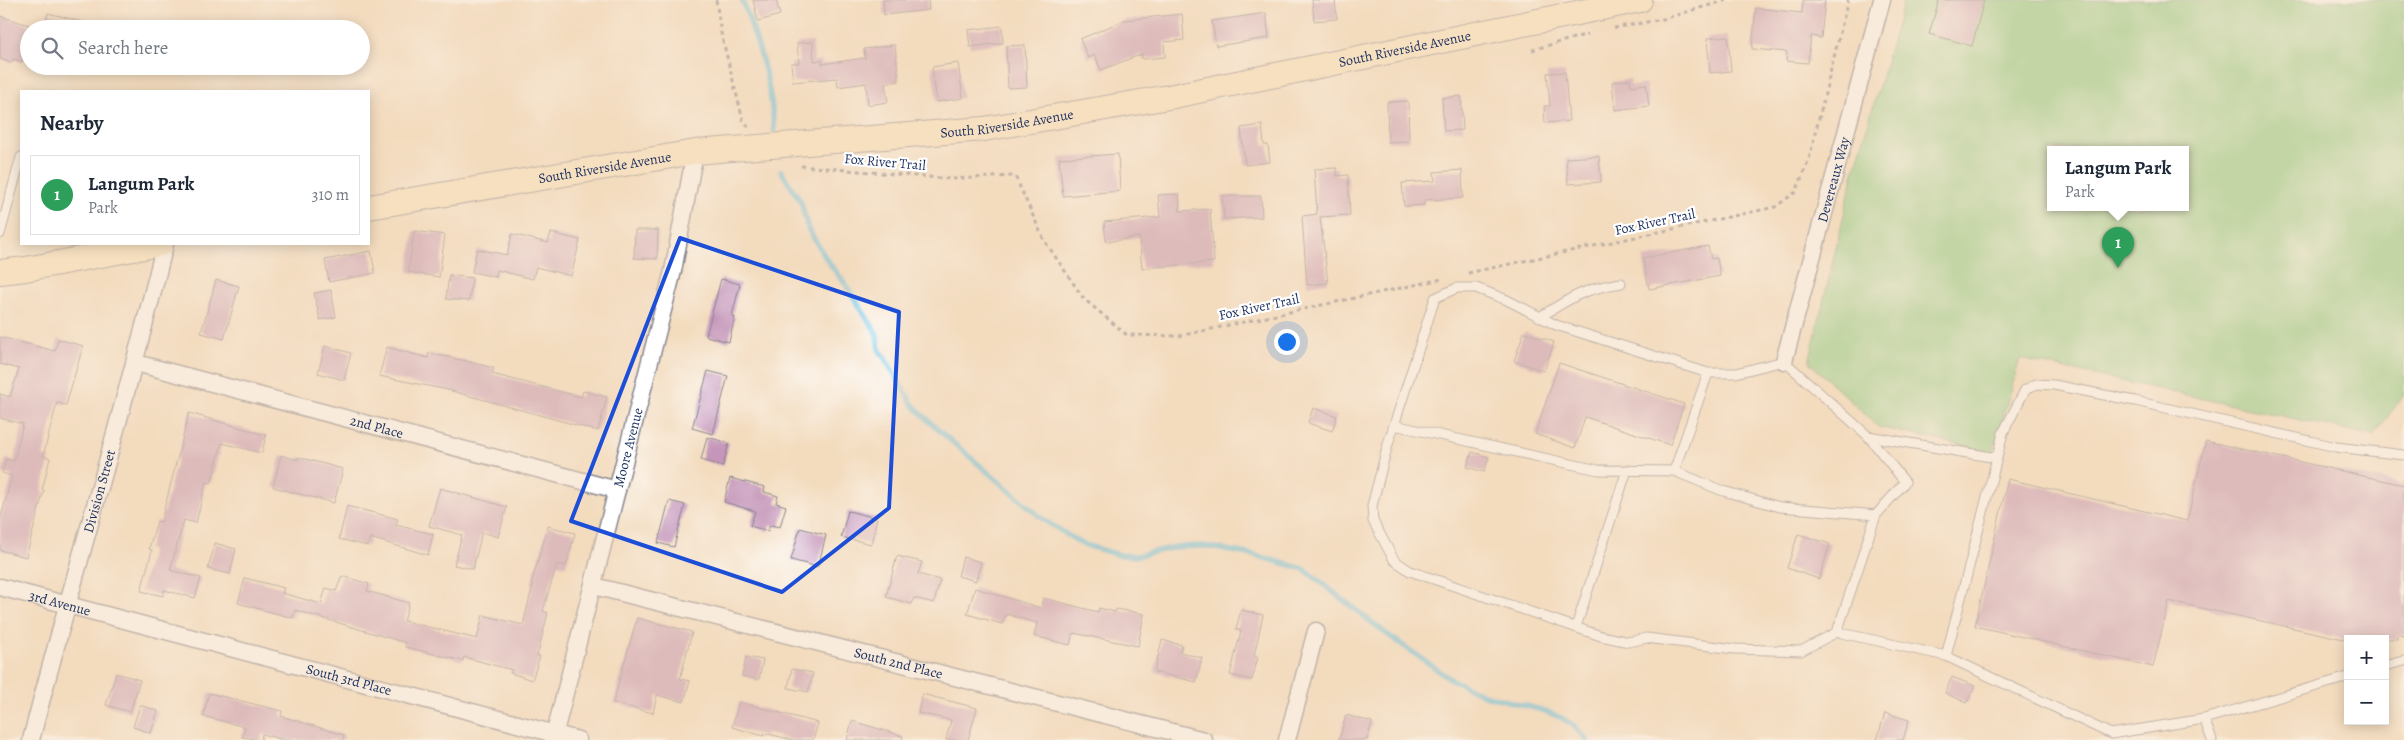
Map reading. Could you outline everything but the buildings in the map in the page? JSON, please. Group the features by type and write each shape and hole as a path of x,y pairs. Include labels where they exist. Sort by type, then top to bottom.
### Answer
{"main road":[{"name":"South Riverside Avenue","path":"370,207 695,152 984,129 1169,97 1640,0"},
{"path":"0,272 26,270 155,245"}],"street":[{"name":"Devereaux Way","path":"1784,361 1882,0"},
{"name":"Moore Avenue","path":"554,737 673,271 695,152"},
{"name":"Division Street","path":"31,740 66,605 136,363 165,245"},
{"name":"2nd Place","path":"136,363 618,490"},
{"name":"South 2nd Place","path":"594,586 1204,740"},
{"name":"3rd Avenue","path":"0,588 120,619"},
{"name":"South 3rd Place","path":"120,619 554,737 578,740"},
{"path":"1288,740 1316,631"}],"lane":[{"path":"0,234 20,161"},
{"path":"1540,317 1583,291 1621,283"},
{"path":"1837,632 1876,515 1905,482 1868,436 1784,361 1736,373 1708,373 1556,325 1476,288 1457,288 1435,298 1394,425 1372,506 1373,521 1394,560 1410,571 1576,628 1629,642 1646,638 1735,648 1801,651 1837,632 1946,656 2111,734 2204,718 2344,678"},
{"path":"1674,471 1708,373"},
{"path":"1946,656 2003,432 2025,390 2036,384 2054,385 2135,401 2336,447 2404,455"},
{"path":"1394,425 1598,470 1674,471 1723,491 1780,507 1876,515"},
{"path":"1868,436 1997,458"},
{"path":"1576,628 1627,470"},
{"path":"2389,665 2404,661"},
{"path":"2204,718 2212,740"}],"path":[{"path":"716,0 721,33 743,120 762,146"},
{"name":"Fox River Trail","path":"1468,274 1776,207 1796,192 1810,159 1848,0"},
{"name":"Fox River Trail","path":"796,165 951,179 1015,176 1044,240 1084,299 1127,335 1179,336 1448,278"}],"highlighted area":[{"path":"680,238 899,312 889,508 782,592 571,521"}],"green space":[{"path":"1904,0 2404,0 2404,394 2374,436 2020,359 1993,452 1878,427 1809,362 1853,176"}],"waterway":[{"path":"742,0 767,80 774,130"},
{"path":"781,171 801,202 808,229 876,332 879,349 913,405 935,427 1044,520 1082,544 1119,555 1136,556 1176,547 1204,546 1254,555 1304,569 1384,632 1452,680 1484,695 1542,710 1562,718 1573,725 1587,740"}],"place":[{"name":"Langum Park","path":"2118,268"}]}
